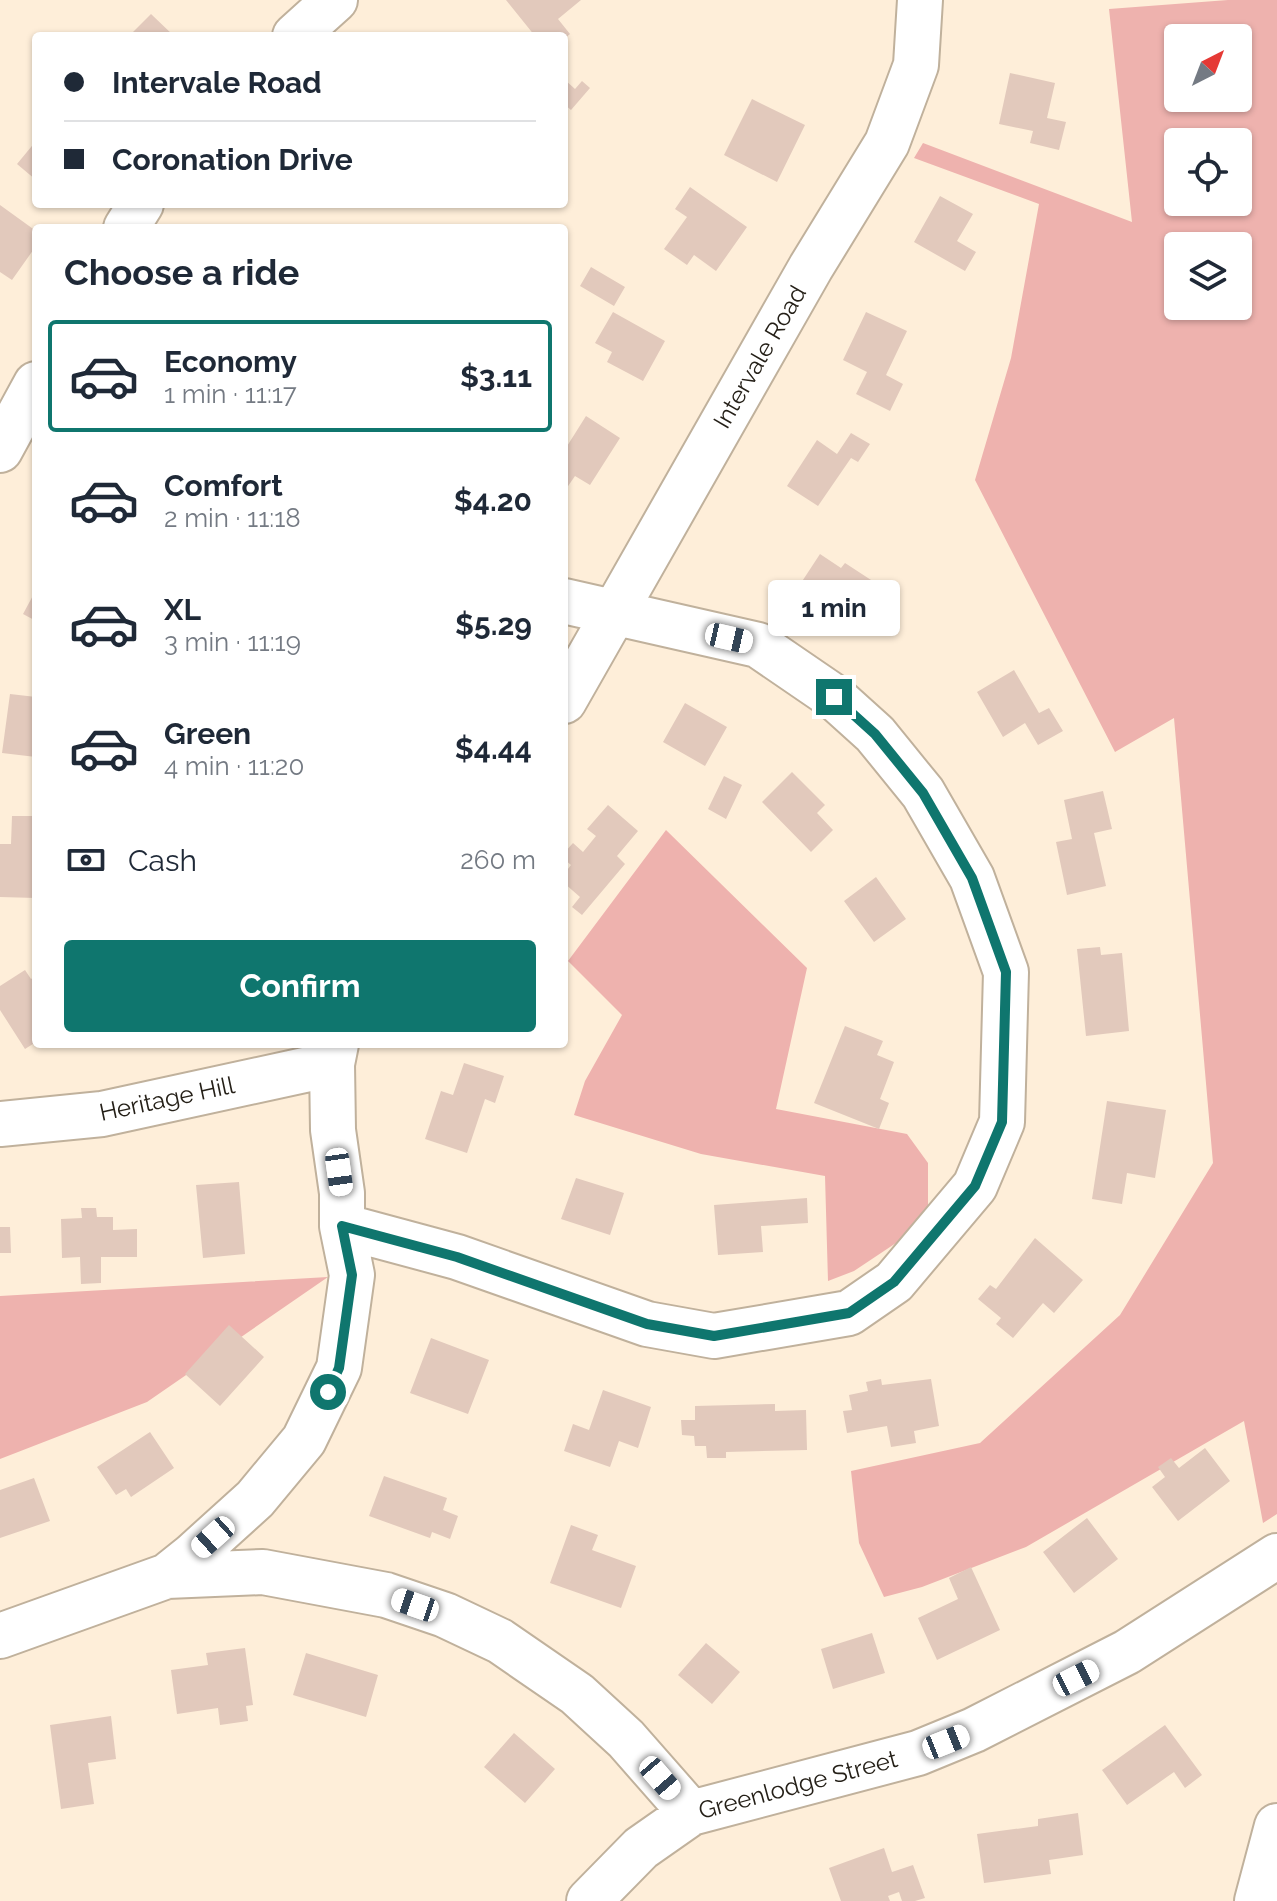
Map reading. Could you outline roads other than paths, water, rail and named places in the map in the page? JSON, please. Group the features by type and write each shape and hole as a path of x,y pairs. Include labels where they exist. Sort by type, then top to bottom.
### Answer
{"street":[{"path":"299,32 335,0"},
{"name":"Intervale Road","path":"568,694 811,267 887,143 916,65 920,0"},
{"path":"0,450 32,391"},
{"path":"342,1226 457,1257 647,1324 714,1336 849,1313 894,1282 975,1186 1002,1122 1006,972 972,878 923,793 875,734 834,697 758,645 568,602"},
{"path":"167,1576 255,1499 304,1440 339,1368 352,1275 342,1226 342,1193 333,1130 334,1054"},
{"name":"Heritage Hill","path":"0,1124 102,1114 334,1054"},
{"path":"0,1636 167,1576 263,1572 386,1595 445,1615 500,1641 577,1694 626,1739 691,1813"},
{"name":"Greenlodge Street","path":"589,1901 641,1848 691,1813 918,1753 974,1730 1271,1576"},
{"path":"1257,1901 1277,1826"}]}
